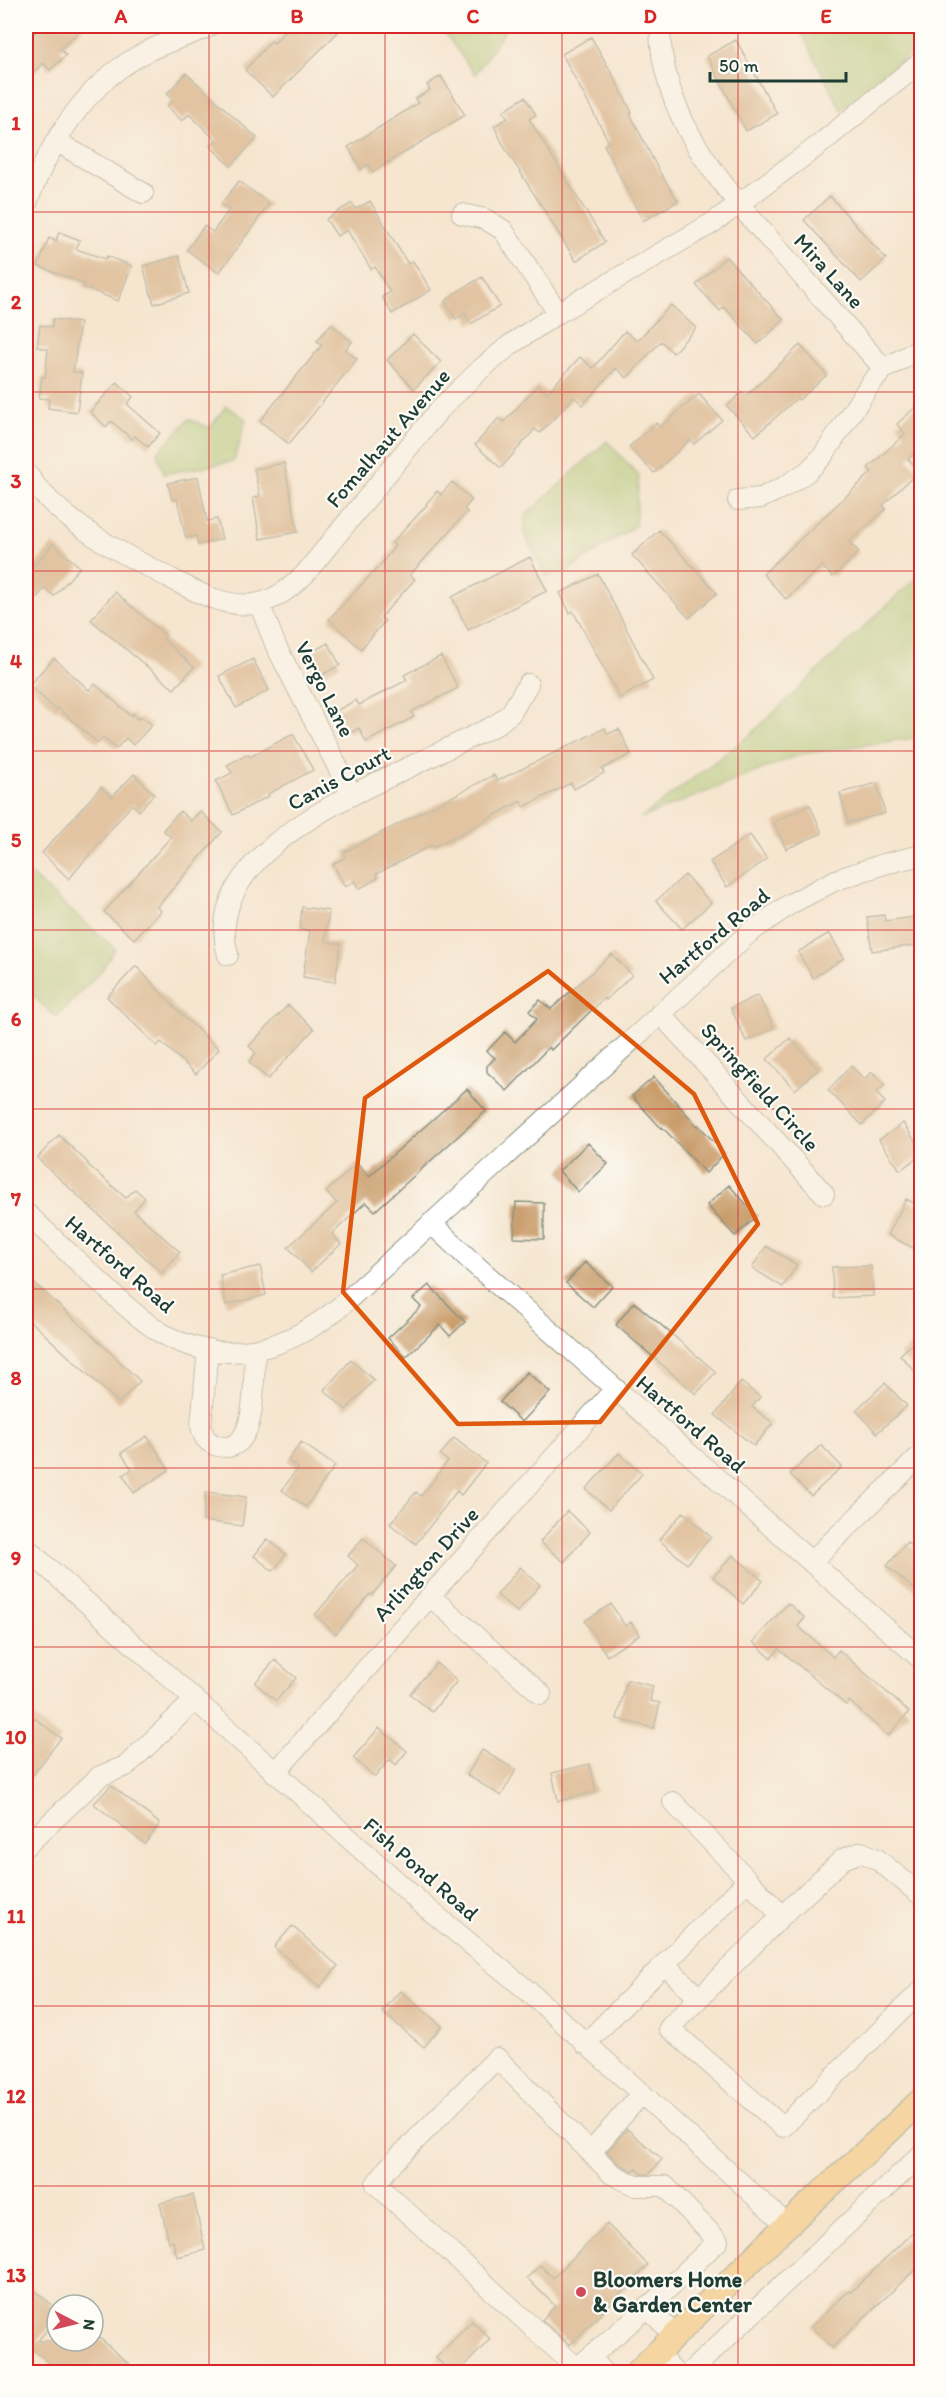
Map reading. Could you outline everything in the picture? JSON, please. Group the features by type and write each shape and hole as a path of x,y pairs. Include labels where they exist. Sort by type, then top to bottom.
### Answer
{"main road":[{"path":"638,2373 787,2224 921,2100"}],"street":[{"path":"26,205 56,141 79,108 104,83 145,52 210,26"},
{"name":"Mira Lane","path":"660,26 663,62 679,111 703,158 739,204 884,369"},
{"name":"Fomalhaut Avenue","path":"28,484 78,525 127,556 214,599 238,603 259,603 291,587 305,574 458,390 510,345 558,313 714,222 819,145 921,61"},
{"path":"56,141 143,193"},
{"path":"462,214 485,219 503,230 558,313"},
{"path":"738,500 761,498 807,472 822,457 871,383 884,369 921,348"},
{"name":"Vergo Lane","path":"259,603 276,646 352,795"},
{"name":"Canis Court","path":"228,955 224,940 232,899 245,876 261,856 299,825 352,795 496,725 511,713 528,684"},
{"name":"Hartford Road","path":"26,1214 146,1322 184,1343 208,1349 255,1351 289,1340 324,1320 749,933 806,895 863,870 921,855"},
{"name":"Springfield Circle","path":"660,1012 824,1194"},
{"name":"Hartford Road","path":"431,1223 472,1262 921,1660"},
{"path":"208,1349 201,1426 209,1443 223,1447 236,1444 249,1428 252,1413 255,1351"},
{"name":"Arlington Drive","path":"275,1773 615,1389"},
{"path":"811,1562 921,1454"},
{"name":"Fish Pond Road","path":"26,1548 422,1904 528,1991 787,2224"},
{"path":"430,1596 541,1695"},
{"path":"26,1846 100,1776 126,1766 195,1700"},
{"path":"673,1803 782,1916"},
{"path":"921,1896 877,1859 861,1852 843,1859 669,2028 783,2127 921,1990"},
{"path":"585,2044 748,1880"},
{"path":"664,1964 699,1998"},
{"path":"497,2058 591,2152 612,2174 636,2186 665,2186 718,2241 577,2368 376,2184 388,2168 497,2058"},
{"path":"591,2152 641,2094"},
{"path":"690,2373 921,2154"},
{"path":"647,2307 675,2336"},
{"path":"657,2354 674,2373"},
{"path":"591,2356 603,2373"}],"highlighted area":[{"path":"548,971 694,1094 758,1224 600,1422 458,1424 343,1292 365,1098"}],"green space":[{"path":"440,26 508,26 475,75"},
{"path":"798,26 904,26 921,44 841,110"},
{"path":"226,406 246,419 234,461 164,474 157,453 189,419 210,428"},
{"path":"607,441 639,476 635,526 567,571 546,577 524,533 526,515"},
{"path":"921,573 921,737 801,754 641,818 750,735"},
{"path":"26,871 115,949 101,971 56,1017 26,990"}],"building":[{"path":"42,26 85,26 60,49 66,55 50,70 43,63 26,80 26,41"},
{"path":"290,26 344,26 273,97 245,70 271,41 274,43"},
{"path":"591,37 613,75 659,171 678,201 643,221 604,145 609,142 562,54"},
{"path":"736,40 777,114 746,131 707,56"},
{"path":"186,73 257,138 231,166 210,146 216,140 189,114 182,121 167,106 173,100 167,94"},
{"path":"441,76 465,115 373,172 369,164 361,169 348,147 418,103 415,99 430,90 427,85"},
{"path":"525,97 536,115 529,119 605,242 576,261 505,148 494,126 508,118 503,111"},
{"path":"239,181 269,204 219,273 187,250 204,226 213,232 229,210 221,204"},
{"path":"830,196 886,259 861,282 804,220"},
{"path":"370,201 408,264 413,261 431,290 392,314 382,297 390,292 375,267 371,269 347,230 337,236 326,219 352,203 356,209"},
{"path":"59,232 80,240 76,249 106,259 107,256 132,266 118,301 83,287 85,284 38,266 49,238 56,241"},
{"path":"179,256 189,293 154,304 143,266"},
{"path":"726,257 784,320 758,344 724,307 720,311 696,285"},
{"path":"482,277 500,306 471,324 465,313 456,319 445,302 455,293"},
{"path":"671,305 696,328 673,353 661,341 627,378 616,368 583,405 574,397 540,433 535,429 501,468 475,445 499,418 504,422 538,385 547,393 580,357 593,368 625,331 637,341"},
{"path":"53,319 80,323 73,372 82,373 77,412 48,408 49,399 39,398 42,377 45,377 48,349 37,347 40,325 52,327"},
{"path":"331,324 352,342 345,350 357,359 289,444 260,421 322,345 317,341"},
{"path":"413,334 441,362 414,389 387,360"},
{"path":"800,345 827,375 799,400 797,398 755,436 727,406 742,392 746,396"},
{"path":"117,382 133,397 127,404 160,433 148,447 135,436 132,439 111,421 106,427 90,412"},
{"path":"699,394 722,420 694,444 690,440 654,473 629,447 656,423 660,427"},
{"path":"921,402 921,452 919,449 908,459 919,471 883,505 886,509 849,542 859,552 833,577 822,566 786,599 763,574 872,472 868,468 905,434 897,424"},
{"path":"284,463 298,532 260,539 253,498 260,496 254,469"},
{"path":"198,477 207,521 217,519 222,539 198,545 196,536 186,538 177,499 172,500 168,483"},
{"path":"452,482 472,500 464,509 467,512 410,575 415,579 381,617 385,621 361,649 329,619 381,564 395,546 392,543 437,491 441,495"},
{"path":"659,530 717,593 689,618 632,555"},
{"path":"53,544 80,567 54,596 45,588 26,610 26,575"},
{"path":"530,557 547,591 468,630 452,597"},
{"path":"598,574 653,680 620,698 573,611 570,613 560,593"},
{"path":"115,592 166,636 163,639 194,667 174,689 91,620"},
{"path":"328,643 340,665 320,676 308,654"},
{"path":"441,656 458,688 411,712 414,717 366,742 359,728 349,734 336,711 356,700 359,705 407,680 404,675"},
{"path":"54,658 89,690 95,684 131,716 133,713 137,719 142,717 152,725 133,745 126,738 116,749 103,737 98,743 29,685"},
{"path":"253,659 269,690 236,708 219,676"},
{"path":"605,728 608,734 619,729 631,754 602,769 604,773 574,789 571,783 524,807 521,801 468,830 433,847 432,845 376,874 378,878 359,889 354,881 345,887 333,864 346,857 344,852 494,775 497,781"},
{"path":"293,734 313,770 233,815 216,781 232,773 227,765 248,754 250,757"},
{"path":"134,774 154,794 139,811 132,804 69,879 42,853 101,787 112,797"},
{"path":"877,783 885,813 848,823 840,793"},
{"path":"810,805 822,833 786,849 774,822"},
{"path":"180,811 191,821 200,811 222,832 157,907 161,911 134,939 104,912 171,837 163,830"},
{"path":"750,835 767,859 727,887 710,862"},
{"path":"685,875 711,903 682,929 656,901"},
{"path":"302,907 329,911 325,941 341,944 335,982 303,977 310,931 300,929"},
{"path":"884,915 885,921 914,917 918,945 872,951 867,917"},
{"path":"829,933 844,958 813,978 798,952"},
{"path":"612,954 632,975 606,1000 604,998 551,1050 549,1047 507,1091 487,1072 487,1066 495,1058 487,1051 505,1032 515,1042 537,1019 529,1011 540,1000 551,1009"},
{"path":"136,966 184,1017 219,1049 196,1074 161,1042 157,1046 107,997"},
{"path":"758,995 774,1028 746,1041 731,1008"},
{"path":"288,1005 314,1029 268,1079 249,1062 256,1053 249,1046"},
{"path":"790,1038 818,1069 795,1090 767,1059"},
{"path":"851,1066 864,1079 872,1072 885,1085 876,1093 885,1102 862,1125 828,1090"},
{"path":"654,1077 697,1126 725,1153 706,1173 632,1096"},
{"path":"467,1089 486,1111 375,1211 366,1202 332,1234 341,1244 311,1272 288,1247 337,1203 326,1192 357,1163 369,1176"},
{"path":"903,1123 921,1150 921,1155 900,1170 879,1140"},
{"path":"59,1135 87,1164 126,1198 135,1189 145,1198 134,1211 180,1252 162,1273 37,1158"},
{"path":"588,1143 608,1164 578,1192 559,1171"},
{"path":"729,1185 757,1216 735,1236 707,1205"},
{"path":"906,1199 921,1207 921,1236 915,1249 888,1235"},
{"path":"516,1202 544,1203 544,1239 514,1238"},
{"path":"766,1246 797,1265 783,1287 752,1268"},
{"path":"585,1262 612,1286 593,1307 566,1283"},
{"path":"260,1266 266,1295 226,1305 220,1275"},
{"path":"871,1266 873,1296 833,1298 832,1267"},
{"path":"26,1276 140,1381 119,1403 26,1317"},
{"path":"429,1285 465,1322 450,1336 440,1325 406,1357 388,1338 421,1307 413,1299"},
{"path":"634,1302 716,1372 696,1394 616,1325"},
{"path":"921,1335 921,1378 900,1355"},
{"path":"351,1360 374,1380 346,1410 324,1390"},
{"path":"527,1372 550,1392 522,1422 500,1402"},
{"path":"741,1382 760,1397 752,1407 773,1423 754,1446 715,1415"},
{"path":"885,1383 907,1406 877,1433 856,1410"},
{"path":"147,1436 169,1470 134,1493 123,1475 132,1469 121,1453"},
{"path":"454,1438 486,1463 461,1495 457,1491 416,1544 390,1524 416,1492 421,1496 448,1461 440,1455"},
{"path":"301,1442 335,1466 306,1507 282,1490 298,1468 288,1461"},
{"path":"821,1445 842,1467 811,1496 790,1474"},
{"path":"619,1453 642,1474 609,1510 586,1489"},
{"path":"206,1492 246,1497 242,1526 203,1521"},
{"path":"567,1511 590,1532 564,1562 540,1542"},
{"path":"683,1512 711,1537 687,1564 659,1540"},
{"path":"363,1538 396,1566 336,1634 315,1615 358,1565 348,1556"},
{"path":"267,1539 286,1554 273,1571 254,1556"},
{"path":"907,1542 921,1554 921,1595 887,1566"},
{"path":"733,1555 763,1581 743,1604 713,1577"},
{"path":"520,1567 540,1585 517,1612 497,1595"},
{"path":"788,1603 805,1618 798,1626 833,1657 839,1650 909,1712 888,1736 849,1701 846,1705 779,1649 771,1658 753,1642"},
{"path":"611,1604 625,1626 631,1622 639,1635 607,1656 585,1621"},
{"path":"275,1660 296,1678 276,1701 255,1683"},
{"path":"436,1663 457,1681 432,1712 410,1694"},
{"path":"627,1680 653,1686 650,1701 660,1703 654,1728 617,1719"},
{"path":"33,1717 61,1738 26,1784 26,1727"},
{"path":"379,1728 407,1751 396,1765 390,1759 375,1777 353,1758"},
{"path":"482,1750 516,1770 501,1796 467,1775"},
{"path":"590,1764 596,1792 558,1801 552,1773"},
{"path":"111,1785 160,1824 145,1844 94,1804"},
{"path":"292,1926 338,1966 320,1987 274,1947"},
{"path":"400,1991 442,2026 424,2047 382,2012"},
{"path":"627,2129 662,2159 649,2174 642,2174 636,2168 633,2171 619,2164 607,2152"},
{"path":"193,2195 205,2250 177,2257 173,2241 169,2242 160,2203"},
{"name":"Bloomers Home & Garden Center","path":"607,2224 648,2265 570,2345 542,2320 555,2306 527,2278 540,2265 553,2278"},
{"path":"921,2224 921,2264 832,2348 811,2326 849,2291 851,2292"},
{"path":"26,2283 45,2299 45,2332 38,2341 45,2341 45,2353 105,2353 105,2343 139,2373 56,2373 49,2366 51,2364 32,2349 26,2357"},
{"path":"472,2321 490,2339 458,2373 451,2373 436,2358"}],"place":[{"name":"Bloomers Home & Garden Center","path":"581,2292"}]}
